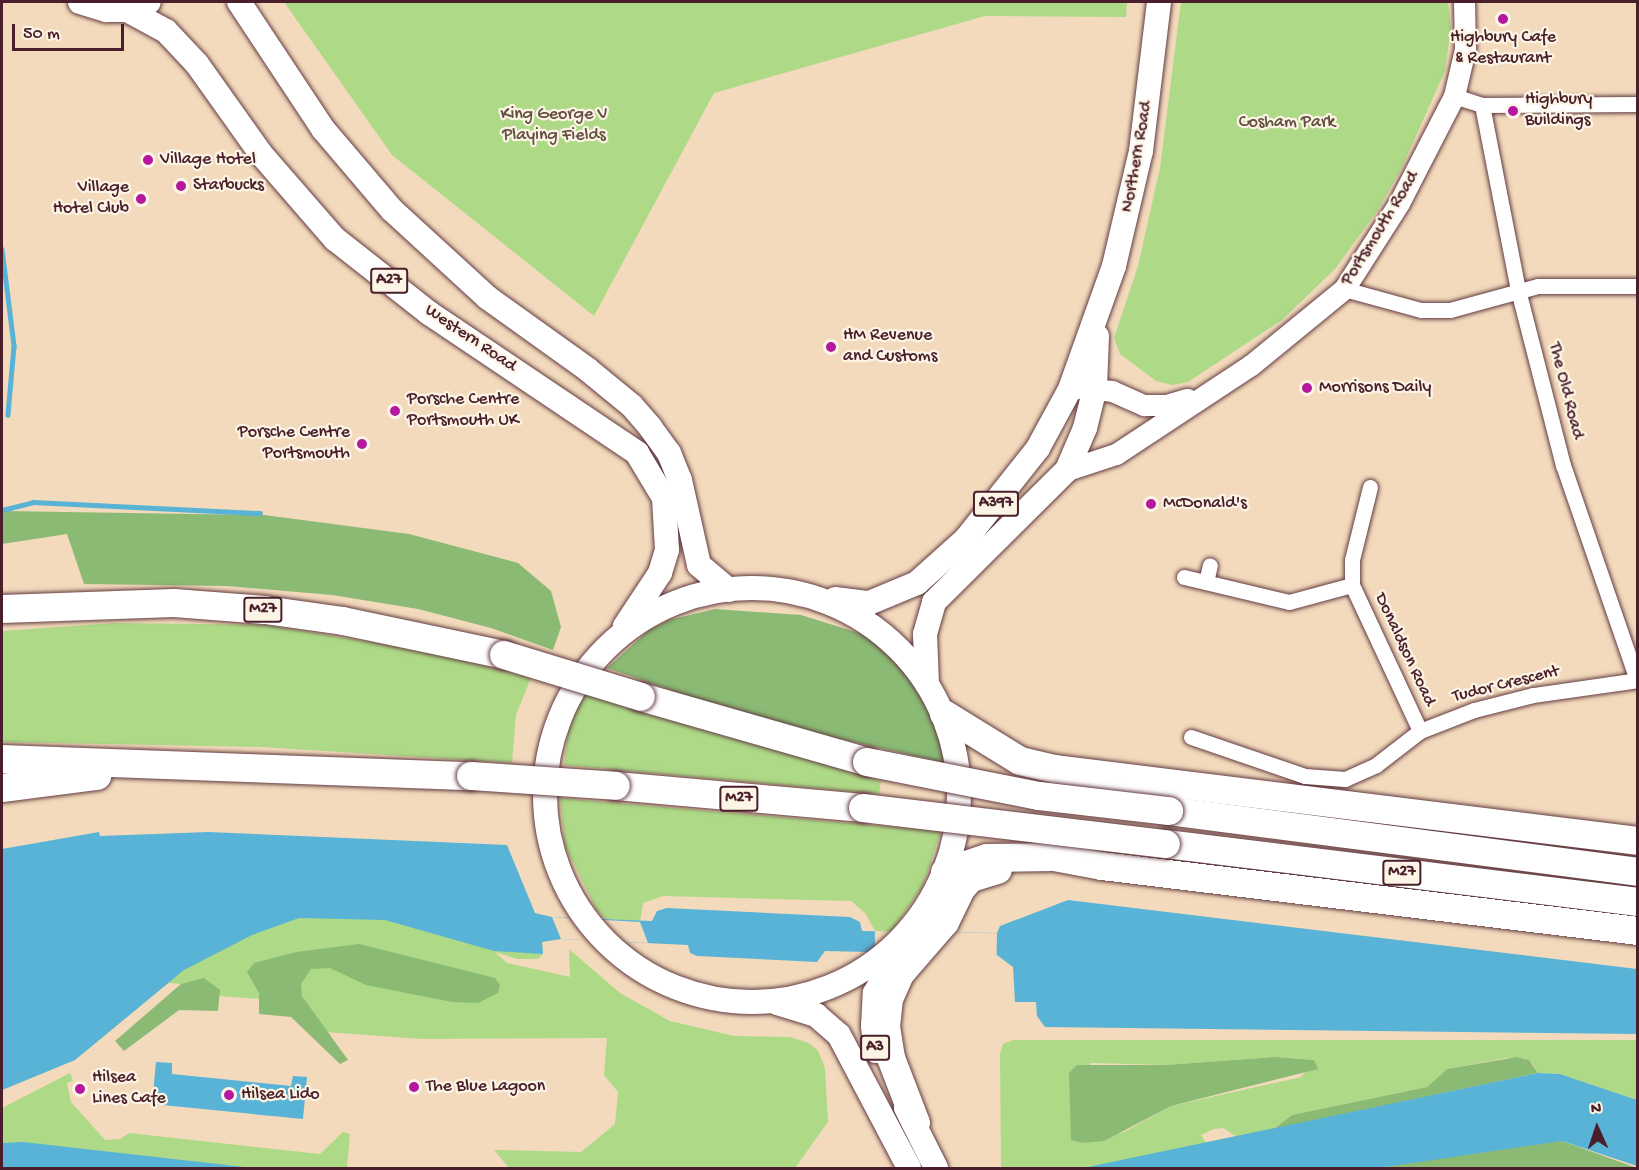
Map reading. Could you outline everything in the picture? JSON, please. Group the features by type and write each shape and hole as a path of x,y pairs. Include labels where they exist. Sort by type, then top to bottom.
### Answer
{"highway":[{"name":"M27","path":"7,610 174,603 265,610 343,621 504,656 641,698 867,762 1039,796 1638,872"},
{"path":"944,714 1020,761 1054,769 1638,841"},
{"name":"M27","path":"2,759 255,765 471,776 862,807 1638,902"},
{"path":"2,788 128,772 255,765"},
{"path":"945,872 987,858 1054,857 1101,866 1638,931"},
{"path":"916,1123 891,1058 886,1027 891,991 891,964 945,922 961,889 971,878 988,872 1035,866 1101,866"}],"main road":[{"path":"80,2 98,9 138,6"},
{"name":"Western Road","path":"239,2 323,129 392,210 488,298 632,406 669,453 680,525 667,550 660,573 617,638"},
{"name":"Northern Road","path":"812,596 869,603 917,583 966,538 1003,496 1038,448 1070,389 1114,266 1137,173 1159,2"},
{"name":"Western Road","path":"138,6 166,31 197,64 261,154 335,239 429,313 637,453 705,572 729,590"},
{"name":"Northern Road","path":"927,684 925,634 934,602 1066,470 1085,428 1095,388 1099,309"},
{"path":"772,589 812,596 876,628 903,652 927,684 944,714 955,749 960,797 957,832 945,872 891,964 829,988 762,1002 721,1000 682,990 650,975 621,956 577,906 552,850 546,817 548,761 569,698 582,676 617,638 672,604 729,590 772,589"},
{"name":"A3","path":"762,1002 801,1008 839,1035 909,1168"},
{"path":"916,1123 936,1168"}],"street":[{"name":"Portsmouth Road","path":"1066,470 1116,454 1202,395 1251,365 1344,289 1400,203 1454,96 1465,49 1464,2"},
{"path":"1454,96 1482,105 1638,104"},
{"name":"The Old Road","path":"1482,105 1518,290 1563,465 1637,680"},
{"path":"1344,289 1421,310 1450,310 1539,286 1638,286"},
{"name":"Portsmouth Road","path":"1070,389 1095,388 1143,405 1166,405 1202,395"},
{"name":"Donaldson Road","path":"1370,487 1352,560 1352,585 1420,731"},
{"path":"1206,582 1210,565"},
{"name":"Donaldson Road","path":"1184,577 1289,602 1352,585"},
{"name":"Tudor Crescent","path":"1191,737 1305,776 1345,779 1376,765 1420,731 1474,710 1533,695 1637,680"}],"green space":[{"name":"King George V Playing Fields","path":"284,2 1127,2 1126,17 985,16 714,93 594,316 392,155"},
{"name":"Cosham Park","path":"1181,2 1448,2 1451,27 1445,71 1402,167 1378,210 1335,269 1282,320 1188,382 1172,385 1156,381 1120,354 1114,338 1138,266 1160,168"},
{"path":"2,511 264,515 409,534 518,563 551,591 561,627 553,650 491,628 418,609 332,595 227,586 84,584 67,534 2,544"},
{"path":"715,609 801,615 865,635 899,659 930,707 946,763 757,720 607,668 648,631 669,620"},
{"path":"115,623 266,625 426,651 531,678 516,715 512,763 261,747 2,742 2,631"},
{"path":"583,692 881,781 879,794 564,765 568,733"},
{"path":"560,798 941,831 923,886 892,931 875,931 866,914 851,901 663,896 643,903 640,922 607,920 596,909 565,846"},
{"path":"128,870 542,942 543,954 538,959 517,959 495,952 507,963 570,977 569,949 620,993 670,1021 734,1036 790,1037 809,1043 818,1051 825,1068 828,1122 795,1168 509,1168 494,1150 581,1152 615,1124 618,1092 604,1075 607,1038 422,1039 325,1032 300,992 260,999 219,996 217,987 168,983 75,1060 2,1090 2,876"},
{"path":"359,944 495,978 500,985 498,993 478,1003 452,1002 366,985 330,968 311,969 301,984 302,996 348,1060 340,1064 291,1017 259,1014 259,993 247,972 254,963 296,952"},
{"path":"204,978 220,990 218,1011 179,1010 124,1051 115,1041 181,984"},
{"path":"1013,1040 1637,1040 1637,1100 1560,1074 1538,1073 1533,1064 1524,1058 1506,1058 1447,1069 1427,1087 1292,1115 1274,1129 1237,1137 1223,1128 1214,1129 1201,1135 1207,1144 1083,1168 1001,1168 1000,1054 1003,1044","holes":["1275,1057 1314,1060 1301,1077 1171,1106 1124,1132 1082,1143 1071,1140 1091,1063 1166,1065"]},
{"path":"1275,1057 1314,1060 1318,1069 1171,1106 1104,1141 1082,1143 1071,1140 1069,1073 1077,1065 1166,1065"},
{"path":"1517,1057 1529,1060 1538,1073 1274,1129 1292,1115 1427,1087 1447,1069"},
{"path":"70,1073 73,1081 67,1083 71,1102 105,1140 120,1139 129,1133 320,1154 343,1132 350,1134 347,1168 185,1168 2,1152 2,1108"},
{"path":"1562,1141 1637,1168 1378,1168 1532,1143"}],"water":[{"path":"99,832 100,836 208,832 507,845 535,913 552,917 652,921 657,911 667,908 850,917 860,922 862,931 997,933 1000,926 1068,900 1637,969 1637,1034 1045,1027 1037,1016 1036,1002 1015,1002 1013,967 997,955 825,951 817,962 697,956 690,953 688,945 561,939 542,942 543,954 494,951 385,920 299,918 252,935 184,970 75,1060 2,1090 2,849"},
{"name":"Hilsea Lido","path":"156,1062 172,1063 172,1074 291,1086 293,1076 307,1077 303,1119 152,1104"},
{"path":"1538,1073 1560,1074 1637,1100 1637,1166 1562,1141 1378,1168 1083,1168"},
{"path":"23,1142 253,1168 2,1168 2,1143"}],"pier":[{"path":"552,917 640,922 648,943 561,939"},
{"path":"875,931 997,933 997,959 875,957"}],"waterway":[{"path":"2,249 14,346 8,415"},
{"path":"2,510 33,502 260,513"}],"place":[{"name":"Highbury Cafe & Restaurant","path":"1503,19"},
{"name":"Highbury Buildings","path":"1513,111"},
{"name":"Village Hotel","path":"148,160"},
{"name":"Starbucks","path":"181,186"},
{"name":"Village Hotel Club","path":"141,199"},
{"name":"HM Revenue and Customs","path":"831,347"},
{"name":"Morrisons Daily","path":"1307,388"},
{"name":"Porsche Centre Portsmouth UK","path":"395,411"},
{"name":"Porsche Centre Portsmouth","path":"362,444"},
{"name":"McDonald's","path":"1151,504"},
{"name":"The Blue Lagoon","path":"414,1087"},
{"name":"Hilsea Lines Cafe","path":"80,1089"},
{"name":"Hilsea Lido","path":"229,1095"}]}
